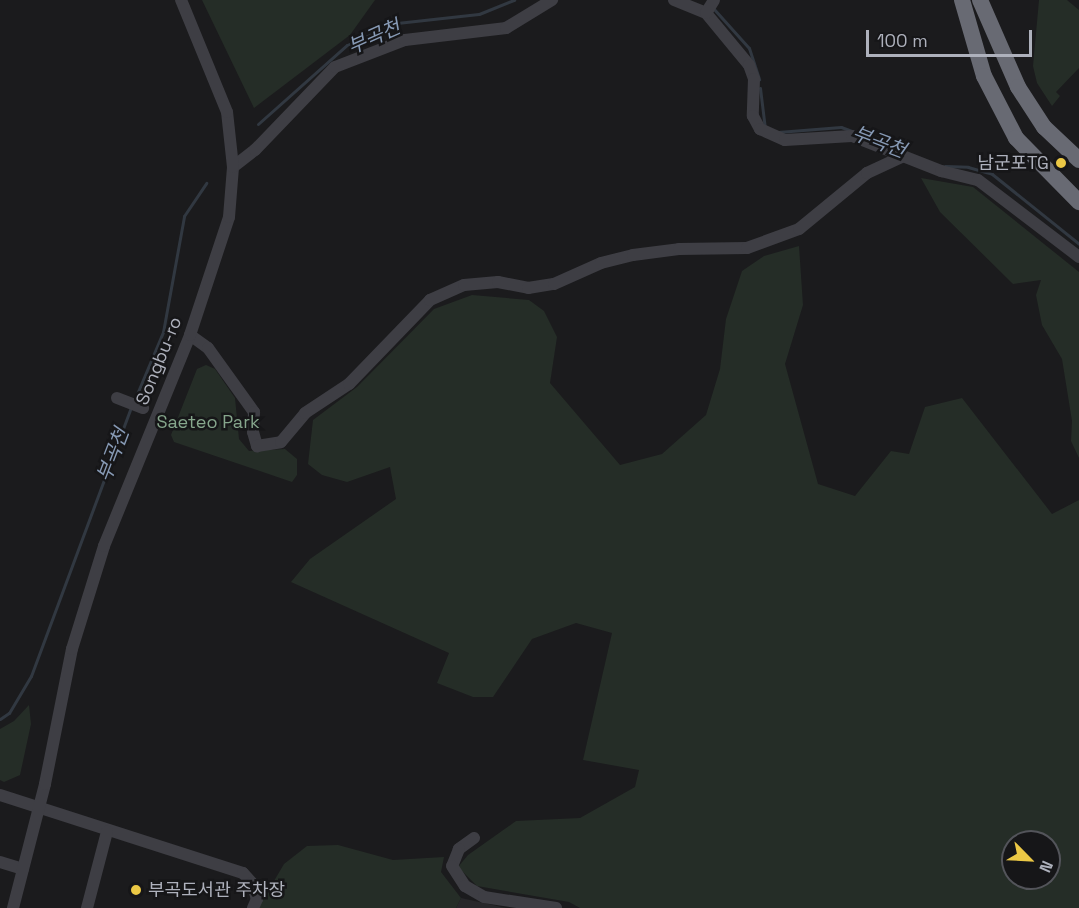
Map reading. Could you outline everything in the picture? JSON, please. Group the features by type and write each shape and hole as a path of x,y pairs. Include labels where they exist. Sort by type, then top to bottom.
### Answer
{"highway":[{"path":"962,0 984,76 1016,138 1079,202"},
{"path":"980,0 1022,93 1044,128 1079,160"}],"street":[{"name":"Songbu-ro","path":"13,908 72,649 104,546 190,335 229,217 233,167 227,112 181,0"},
{"path":"233,167 255,150 335,67 405,40 506,28 552,0"},
{"path":"674,0 706,12 749,65 754,79 753,116 760,129 785,140 852,136 902,157 978,180 1079,257"},
{"path":"706,12 714,0"},
{"path":"190,335 208,348 254,412 253,432 257,446 281,442 305,413 349,384 430,300 464,285 498,282 528,288 554,284 601,263 633,255 679,249 747,248 800,230 867,172 902,157"},
{"path":"117,398 143,408"},
{"path":"0,795 37,809 243,873 252,883 257,899 253,908"},
{"path":"87,908 107,831"},
{"path":"474,838 459,849 452,866 465,886 484,897 556,908"},
{"path":"0,862 23,869"}],"shaded area":[{"path":"461,898 506,908 456,908"}],"green space":[{"path":"202,0 375,0 350,35 254,108"},
{"path":"1039,0 1067,0 1079,10 1079,68 1056,92 1060,96 1052,106 1037,83 1033,66"},
{"path":"921,178 973,187 1079,272 1079,458 1071,441 1072,421 1062,359 1042,325 1036,295 1041,280 1013,284 940,212"},
{"path":"799,246 803,305 785,364 818,484 855,496 891,451 909,454 925,407 962,398 1052,514 1079,500 1079,908 580,908 569,902 477,886 458,867 468,855 516,821 580,818 635,787 639,770 583,760 612,633 576,623 532,639 493,697 473,697 437,683 449,653 291,582 310,559 396,499 390,467 347,482 322,475 308,464 313,420 357,387 434,309 472,295 529,300 544,311 557,337 550,383 620,465 662,454 706,415 720,369 726,319 742,271 764,256"},
{"name":"Saeteo Park","path":"206,365 215,369 235,398 239,439 249,451 285,449 297,459 297,475 292,482 174,442 171,435 197,369"},
{"path":"29,705 31,724 20,775 4,782 0,780 0,729 14,721"},
{"path":"338,845 393,860 444,857 441,872 461,898 456,908 258,908 284,864 307,846"}],"waterway":[{"name":"부곡천","path":"258,124 347,45 397,23 479,14 514,0"},
{"name":"부곡천","path":"713,8 749,48 759,79"},
{"name":"부곡천","path":"760,88 765,126"},
{"name":"부곡천","path":"778,132 841,127 852,131"},
{"name":"부곡천","path":"945,166 968,167 992,174 1079,244"},
{"name":"부곡천","path":"134,401 163,332 184,216 206,183"},
{"name":"부곡천","path":"0,719 9,713 31,676 131,407"}],"place":[{"name":"남군포TG","path":"1061,163"},
{"name":"부곡도서관 주차장","path":"136,890"}]}
